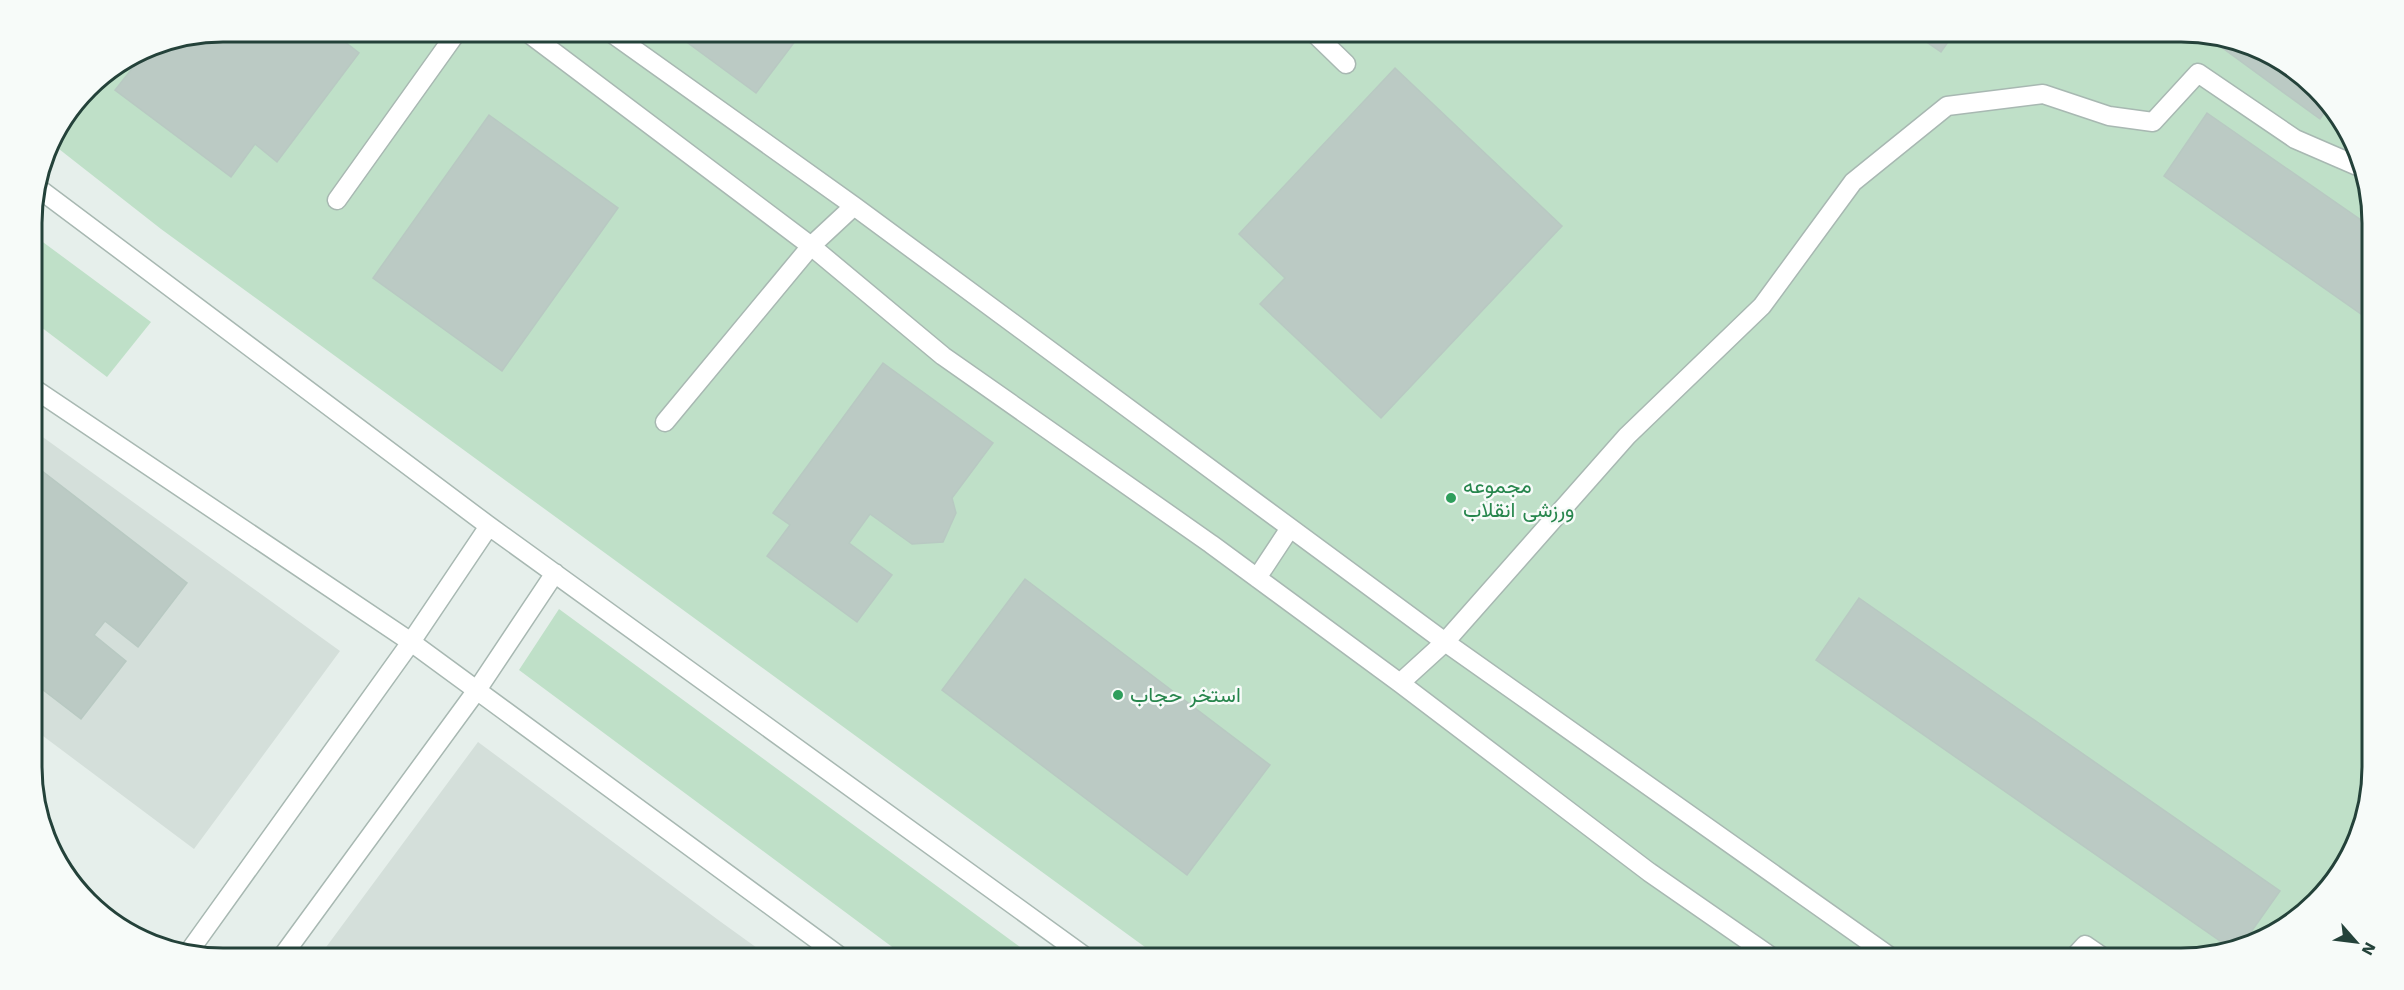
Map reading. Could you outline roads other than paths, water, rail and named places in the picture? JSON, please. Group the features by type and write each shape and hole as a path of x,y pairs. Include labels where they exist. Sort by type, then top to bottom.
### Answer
{"street":[{"path":"337,200 450,42"},
{"path":"540,42 811,246 943,356 1257,578 1400,682 1649,872 1759,948"},
{"path":"624,42 854,206 1445,642 1878,948"},
{"path":"1323,42 1346,64"},
{"path":"1400,682 1445,642 1627,436 1762,306 1853,182 1947,106 2043,94 2109,116 2153,122 2198,73 2295,139 2351,163"},
{"path":"45,193 489,526 1073,948"},
{"path":"665,422 811,246 854,206"},
{"path":"42,394 411,642 828,948"},
{"path":"193,946 411,642 489,526"},
{"path":"1257,578 1290,528"},
{"path":"288,948 477,690 555,573"}],"place":[{"name":"مجموعه ورزشی انقلاب","path":"1451,498"},
{"name":"استخر حجاب","path":"1118,695"}]}
